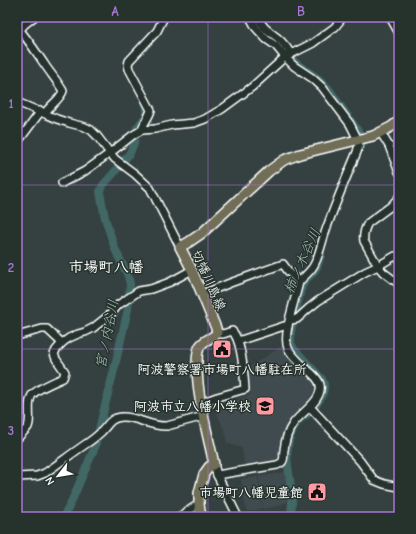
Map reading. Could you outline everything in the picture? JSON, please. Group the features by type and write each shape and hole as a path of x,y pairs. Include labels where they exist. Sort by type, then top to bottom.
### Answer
{"main road":[{"name":"切幡川島線","path":"217,333 203,294 180,247 202,233 278,163 294,155 381,133 399,120"},
{"path":"201,517 199,493 204,474 209,467 214,464 197,378 197,353 200,345 217,333"}],"street":[{"path":"17,143 43,112 62,95 63,91 34,49 18,30 34,17"},
{"path":"62,183 85,171 138,132 149,116 151,110 128,65 129,61 157,31 164,17"},
{"path":"217,475 282,463 287,435 292,424 310,407 320,391 318,379 291,353 287,347 286,336 300,282 315,263 337,200 357,152 360,139 322,87 294,66 288,56 266,39 256,28 250,17"},
{"path":"258,17 268,31 287,47 288,56"},
{"path":"138,132 172,125 194,123 205,119 222,109 252,87 288,56 313,43 335,27 344,17"},
{"path":"390,17 399,33"},
{"path":"17,102 69,123 91,130 110,153 150,188 180,247"},
{"path":"381,133 389,146 399,172"},
{"path":"399,197 391,206 368,223 363,237 378,266 399,284"},
{"path":"238,341 291,321 318,301 365,272 395,256 399,258"},
{"path":"203,294 283,264 300,282"},
{"path":"17,439 28,427 32,395 63,378 65,372 54,354 62,343 69,338 93,328 112,313 118,305 139,291 152,289 170,282 192,270"},
{"path":"17,336 42,328 47,328 62,343"},
{"path":"201,403 245,389 238,341 235,334 232,331 223,334 217,333"},
{"path":"310,407 360,461 374,480 399,487"},
{"path":"17,477 36,476 45,473 100,434 109,422 115,418 123,417 156,426 167,426 204,416"},
{"path":"214,464 217,475 238,517"},
{"path":"179,517 199,504"}],"shaded area":[{"name":"阿波市立八幡小学校","path":"284,345 317,384 317,394 312,402 297,414 282,459 279,463 245,468 242,448 227,443 226,434 215,409 250,395 248,368"},
{"path":"287,472 292,500 278,506 263,509 259,477"},
{"path":"258,477 262,508 254,511 248,511 246,510 241,479"}],"waterway":[{"name":"柿ノ木谷川","path":"264,33 278,43 297,64 319,79 329,89 360,134 362,144"},
{"name":"宮ノ内谷川","path":"63,517 69,507 95,447 128,309 130,284 128,276 115,249 105,218 100,192 103,185 130,153 137,128 146,116 147,110 144,100"},
{"name":"柿ノ木谷川","path":"290,517 292,495 287,453 289,443 292,432 298,422 315,407 320,400 324,388 322,379 294,349 291,343 291,331 301,289 305,280 317,267 321,255"}],"place":[{"name":"阿波警察署市場町八幡駐在所","path":"222,349"},
{"name":"阿波市立八幡小学校","path":"265,406"},
{"name":"市場町八幡児童館","path":"317,492"}],"district":[{"name":"市場町八幡","path":"106,267"}]}
